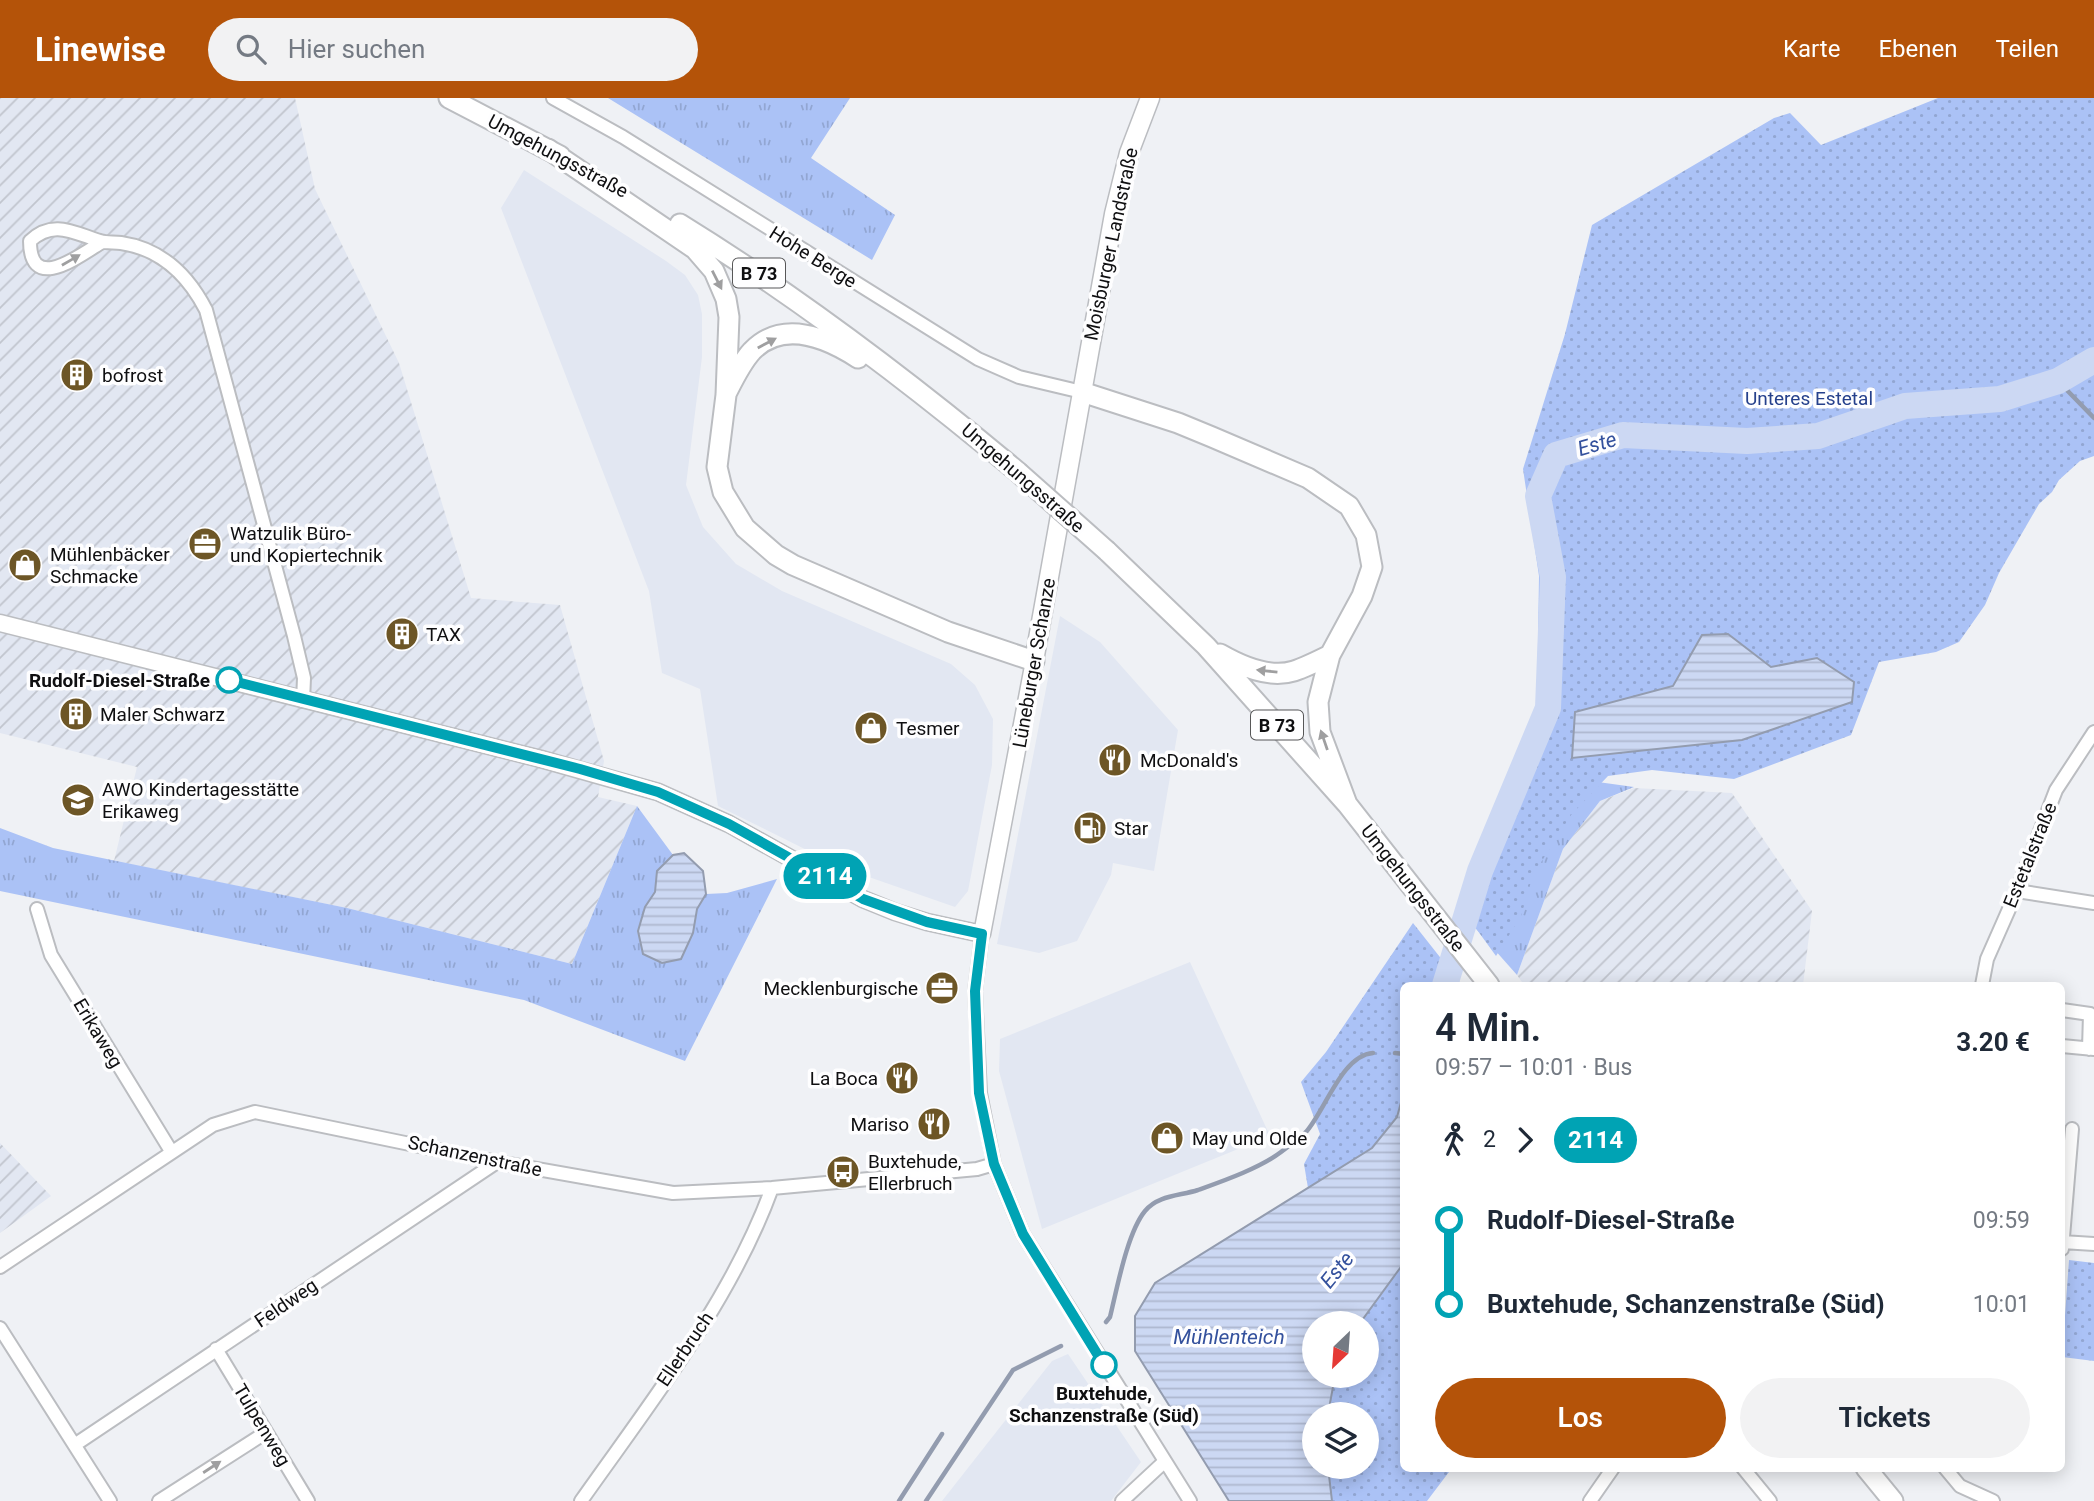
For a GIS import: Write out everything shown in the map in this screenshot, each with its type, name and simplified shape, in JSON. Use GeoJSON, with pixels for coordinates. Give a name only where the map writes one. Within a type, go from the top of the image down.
{"type":"FeatureCollection","features":[{"type":"Feature","properties":{"kind":"main road","name":"Umgehungsstraße"},"geometry":{"type":"LineString","coordinates":[[449,98],[548,149],[752,268],[880,359],[1018,472],[1107,551],[1206,646],[1347,804],[1487,982]]}},
{"type":"Feature","properties":{"kind":"main road","name":"Moisburger Landstraße"},"geometry":{"type":"LineString","coordinates":[[1082,392],[1114,214],[1129,153],[1150,98]]}},
{"type":"Feature","properties":{"kind":"main road"},"geometry":{"type":"LineString","coordinates":[[548,149],[695,249],[714,271],[726,299],[729,317],[726,395],[717,467],[723,492],[736,517],[762,544],[793,565],[948,632],[1034,661]]}},
{"type":"Feature","properties":{"kind":"main road"},"geometry":{"type":"LineString","coordinates":[[726,395],[752,351],[777,337],[801,334],[823,338],[844,349],[954,419]]}},
{"type":"Feature","properties":{"kind":"main road"},"geometry":{"type":"LineString","coordinates":[[1082,392],[1178,423],[1308,478],[1349,506],[1366,535],[1372,567],[1362,596],[1330,655],[1318,702],[1320,732],[1347,804]]}},
{"type":"Feature","properties":{"kind":"main road","name":"Lüneburger Schanze"},"geometry":{"type":"LineString","coordinates":[[1034,661],[1082,392]]}},
{"type":"Feature","properties":{"kind":"main road"},"geometry":{"type":"LineString","coordinates":[[1206,646],[1237,664],[1263,672],[1292,672],[1330,655]]}},
{"type":"Feature","properties":{"kind":"main road"},"geometry":{"type":"LineString","coordinates":[[1869,1472],[1893,1501]]}},
{"type":"Feature","properties":{"kind":"street","name":"Hohe Berge"},"geometry":{"type":"LineString","coordinates":[[553,98],[623,137],[978,359],[1019,377],[1082,392]]}},
{"type":"Feature","properties":{"kind":"street"},"geometry":{"type":"LineString","coordinates":[[102,242],[49,270],[37,265],[30,256],[30,241],[40,232],[52,229],[82,233],[102,242],[139,247],[164,259],[180,271],[195,289],[206,310],[295,636],[304,678],[303,701]]}},
{"type":"Feature","properties":{"kind":"street"},"geometry":{"type":"LineString","coordinates":[[0,623],[541,759],[658,792],[729,824],[863,899],[927,922],[982,934]]}},
{"type":"Feature","properties":{"kind":"street","name":"Lüneburger Schanze"},"geometry":{"type":"LineString","coordinates":[[1034,661],[982,934],[975,991],[979,1093],[994,1164],[1023,1234],[1190,1501]]}},
{"type":"Feature","properties":{"kind":"street","name":"Estetalstraße"},"geometry":{"type":"LineString","coordinates":[[1983,982],[1987,959],[2056,790],[2094,732]]}},
{"type":"Feature","properties":{"kind":"street"},"geometry":{"type":"LineString","coordinates":[[2017,891],[2094,903]]}},
{"type":"Feature","properties":{"kind":"street","name":"Erikaweg"},"geometry":{"type":"LineString","coordinates":[[37,909],[51,955],[171,1152]]}},
{"type":"Feature","properties":{"kind":"street"},"geometry":{"type":"LineString","coordinates":[[2065,1010],[2090,1014],[2092,1049],[2065,1046]]}},
{"type":"Feature","properties":{"kind":"street","name":"Schanzenstraße"},"geometry":{"type":"LineString","coordinates":[[0,1267],[213,1125],[255,1112],[497,1162],[673,1193],[772,1188],[977,1168],[994,1164]]}},
{"type":"Feature","properties":{"kind":"street"},"geometry":{"type":"LineString","coordinates":[[2065,1208],[2072,1129]]}},
{"type":"Feature","properties":{"kind":"street","name":"Feldweg"},"geometry":{"type":"LineString","coordinates":[[76,1444],[497,1162]]}},
{"type":"Feature","properties":{"kind":"street","name":"Ellerbruch"},"geometry":{"type":"LineString","coordinates":[[581,1501],[706,1320],[759,1224],[772,1188]]}},
{"type":"Feature","properties":{"kind":"street"},"geometry":{"type":"LineString","coordinates":[[2065,1242],[2094,1244]]}},
{"type":"Feature","properties":{"kind":"street"},"geometry":{"type":"LineString","coordinates":[[0,1328],[110,1501]]}},
{"type":"Feature","properties":{"kind":"street","name":"Tulpenweg"},"geometry":{"type":"LineString","coordinates":[[216,1349],[308,1501]]}},
{"type":"Feature","properties":{"kind":"street"},"geometry":{"type":"LineString","coordinates":[[159,1501],[265,1433]]}},
{"type":"Feature","properties":{"kind":"street"},"geometry":{"type":"LineString","coordinates":[[1122,1501],[1164,1462]]}},
{"type":"Feature","properties":{"kind":"street"},"geometry":{"type":"LineString","coordinates":[[1590,1501],[1611,1472]]}},
{"type":"Feature","properties":{"kind":"street"},"geometry":{"type":"LineString","coordinates":[[1746,1472],[1770,1501]]}},
{"type":"Feature","properties":{"kind":"street"},"geometry":{"type":"LineString","coordinates":[[1948,1472],[1960,1486],[1993,1501]]}},
{"type":"Feature","properties":{"kind":"shaded area"},"geometry":{"type":"Polygon","coordinates":[[[0,98],[295,98],[315,189],[399,363],[471,598],[560,605],[604,761],[598,797],[637,806],[572,964],[347,908],[114,861],[137,767],[0,733],[0,98]]]}},
{"type":"Feature","properties":{"kind":"shaded area"},"geometry":{"type":"Polygon","coordinates":[[[524,170],[666,261],[685,275],[698,295],[702,314],[702,357],[686,485],[703,527],[736,564],[782,591],[951,664],[975,685],[993,719],[992,765],[968,891],[955,907],[843,868],[718,806],[700,689],[662,673],[649,591],[501,208],[524,170]]]}},
{"type":"Feature","properties":{"kind":"shaded area"},"geometry":{"type":"Polygon","coordinates":[[[1060,616],[1100,642],[1178,730],[1154,871],[1113,863],[1111,875],[1077,941],[1039,953],[997,944],[1060,616]]]}},
{"type":"Feature","properties":{"kind":"shaded area"},"geometry":{"type":"Polygon","coordinates":[[[1634,788],[1732,793],[1812,911],[1803,982],[1522,982],[1517,975],[1563,849],[1600,801],[1634,788]]]}},
{"type":"Feature","properties":{"kind":"shaded area"},"geometry":{"type":"Polygon","coordinates":[[[1190,962],[1270,1136],[1042,1229],[999,1071],[1000,1039],[1190,962]]]}},
{"type":"Feature","properties":{"kind":"shaded area"},"geometry":{"type":"Polygon","coordinates":[[[0,1143],[51,1196],[0,1233],[0,1143]]]}},
{"type":"Feature","properties":{"kind":"shaded area"},"geometry":{"type":"Polygon","coordinates":[[[1068,1354],[1141,1462],[1111,1501],[942,1501],[1052,1361],[1068,1354]]]}},
{"type":"Feature","properties":{"kind":"green space"},"geometry":{"type":"Polygon","coordinates":[[[608,98],[850,98],[811,158],[895,215],[872,260],[608,98]]]}},
{"type":"Feature","properties":{"kind":"green space","name":"Unteres Estetal"},"geometry":{"type":"Polygon","coordinates":[[[1938,98],[2094,98],[2094,456],[2080,461],[2039,504],[1999,573],[1985,605],[1959,642],[1936,652],[1879,662],[1851,735],[1734,779],[1652,770],[1608,776],[1571,815],[1533,875],[1521,916],[1496,956],[1459,905],[1470,866],[1537,707],[1539,576],[1523,469],[1565,334],[1592,225],[1774,118],[1790,113],[1821,145],[1938,98]]]}},
{"type":"Feature","properties":{"kind":"green space"},"geometry":{"type":"Polygon","coordinates":[[[1533,773],[1634,787],[1600,801],[1563,849],[1517,975],[1470,922],[1533,773]]]}},
{"type":"Feature","properties":{"kind":"green space"},"geometry":{"type":"Polygon","coordinates":[[[637,806],[673,855],[657,871],[655,892],[645,907],[693,933],[697,909],[706,894],[727,893],[777,879],[685,1061],[524,1000],[0,891],[0,828],[53,848],[347,908],[572,964],[637,806]]]}},
{"type":"Feature","properties":{"kind":"green space"},"geometry":{"type":"Polygon","coordinates":[[[1413,923],[1460,982],[1400,982],[1400,1107],[1397,1116],[1372,1148],[1308,1188],[1304,1164],[1320,1134],[1301,1082],[1326,1052],[1413,923]]]}},
{"type":"Feature","properties":{"kind":"green space"},"geometry":{"type":"Polygon","coordinates":[[[2069,1260],[2094,1263],[2094,1361],[2065,1357],[2069,1260]]]}},
{"type":"Feature","properties":{"kind":"green space"},"geometry":{"type":"Polygon","coordinates":[[[1400,1268],[1400,1472],[1449,1472],[1427,1501],[1332,1501],[1329,1479],[1379,1479],[1379,1402],[1330,1402],[1333,1388],[1379,1388],[1379,1311],[1369,1311],[1400,1268]]]}},
{"type":"Feature","properties":{"kind":"water"},"geometry":{"type":"Polygon","coordinates":[[[1728,634],[1771,667],[1817,658],[1854,682],[1852,702],[1742,740],[1572,758],[1575,712],[1673,686],[1702,635],[1728,634]]]}},
{"type":"Feature","properties":{"kind":"water"},"geometry":{"type":"Polygon","coordinates":[[[684,853],[703,871],[706,894],[697,909],[693,933],[681,959],[662,963],[643,954],[638,931],[645,907],[655,892],[657,871],[673,855],[684,853]]]}},
{"type":"Feature","properties":{"kind":"water","name":"Mühlenteich"},"geometry":{"type":"Polygon","coordinates":[[[1400,1106],[1400,1268],[1369,1311],[1302,1311],[1302,1388],[1333,1388],[1330,1402],[1302,1402],[1302,1479],[1329,1479],[1332,1501],[1229,1501],[1135,1351],[1135,1316],[1155,1283],[1372,1148],[1397,1117],[1400,1106]]]}},
{"type":"Feature","properties":{"kind":"waterway","name":"Este"},"geometry":{"type":"LineString","coordinates":[[1446,982],[1480,871],[1548,708],[1553,577],[1538,496],[1556,455],[1623,435],[1747,441],[1818,436],[1905,406],[2000,399],[2058,381],[2094,360]]}},
{"type":"Feature","properties":{"kind":"waterway"},"geometry":{"type":"LineString","coordinates":[[2058,381],[2094,418]]}},
{"type":"Feature","properties":{"kind":"waterway"},"geometry":{"type":"LineString","coordinates":[[1106,1322],[1110,1317],[1128,1247],[1145,1211],[1156,1202],[1230,1178],[1281,1152],[1306,1132],[1352,1063],[1373,1053]]}},
{"type":"Feature","properties":{"kind":"waterway"},"geometry":{"type":"LineString","coordinates":[[1395,1053],[1400,1054]]}},
{"type":"Feature","properties":{"kind":"waterway"},"geometry":{"type":"LineString","coordinates":[[926,1501],[1013,1370],[1061,1346]]}},
{"type":"Feature","properties":{"kind":"waterway"},"geometry":{"type":"LineString","coordinates":[[899,1501],[942,1434]]}},
{"type":"Feature","properties":{"kind":"bus line","name":"2114"},"geometry":{"type":"LineString","coordinates":[[229,680],[303,701],[580,769],[658,792],[729,824],[863,899],[927,922],[982,934],[975,991],[979,1093],[994,1164],[1023,1234],[1104,1365]]}},
{"type":"Feature","properties":{"kind":"place","name":"bofrost"},"geometry":{"type":"Point","coordinates":[77,375]}},
{"type":"Feature","properties":{"kind":"place","name":"Watzulik Büro- und Kopiertechnik"},"geometry":{"type":"Point","coordinates":[205,544]}},
{"type":"Feature","properties":{"kind":"place","name":"Mühlenbäcker Schmacke"},"geometry":{"type":"Point","coordinates":[25,565]}},
{"type":"Feature","properties":{"kind":"place","name":"TAX"},"geometry":{"type":"Point","coordinates":[402,634]}},
{"type":"Feature","properties":{"kind":"place","name":"Rudolf-Diesel-Straße"},"geometry":{"type":"Point","coordinates":[229,680]}},
{"type":"Feature","properties":{"kind":"place","name":"Maler Schwarz"},"geometry":{"type":"Point","coordinates":[76,714]}},
{"type":"Feature","properties":{"kind":"place","name":"Tesmer"},"geometry":{"type":"Point","coordinates":[871,728]}},
{"type":"Feature","properties":{"kind":"place","name":"McDonald's"},"geometry":{"type":"Point","coordinates":[1115,760]}},
{"type":"Feature","properties":{"kind":"place","name":"AWO Kindertagesstätte Erikaweg"},"geometry":{"type":"Point","coordinates":[78,800]}},
{"type":"Feature","properties":{"kind":"place","name":"Star"},"geometry":{"type":"Point","coordinates":[1090,828]}},
{"type":"Feature","properties":{"kind":"place","name":"Mecklenburgische"},"geometry":{"type":"Point","coordinates":[942,988]}},
{"type":"Feature","properties":{"kind":"place","name":"La Boca"},"geometry":{"type":"Point","coordinates":[902,1078]}},
{"type":"Feature","properties":{"kind":"place","name":"Mariso"},"geometry":{"type":"Point","coordinates":[934,1124]}},
{"type":"Feature","properties":{"kind":"place","name":"May und Olde"},"geometry":{"type":"Point","coordinates":[1167,1138]}},
{"type":"Feature","properties":{"kind":"place","name":"Buxtehude, Ellerbruch"},"geometry":{"type":"Point","coordinates":[843,1172]}},
{"type":"Feature","properties":{"kind":"place","name":"Buxtehude, Schanzenstraße (Süd)"},"geometry":{"type":"Point","coordinates":[1104,1365]}}]}
